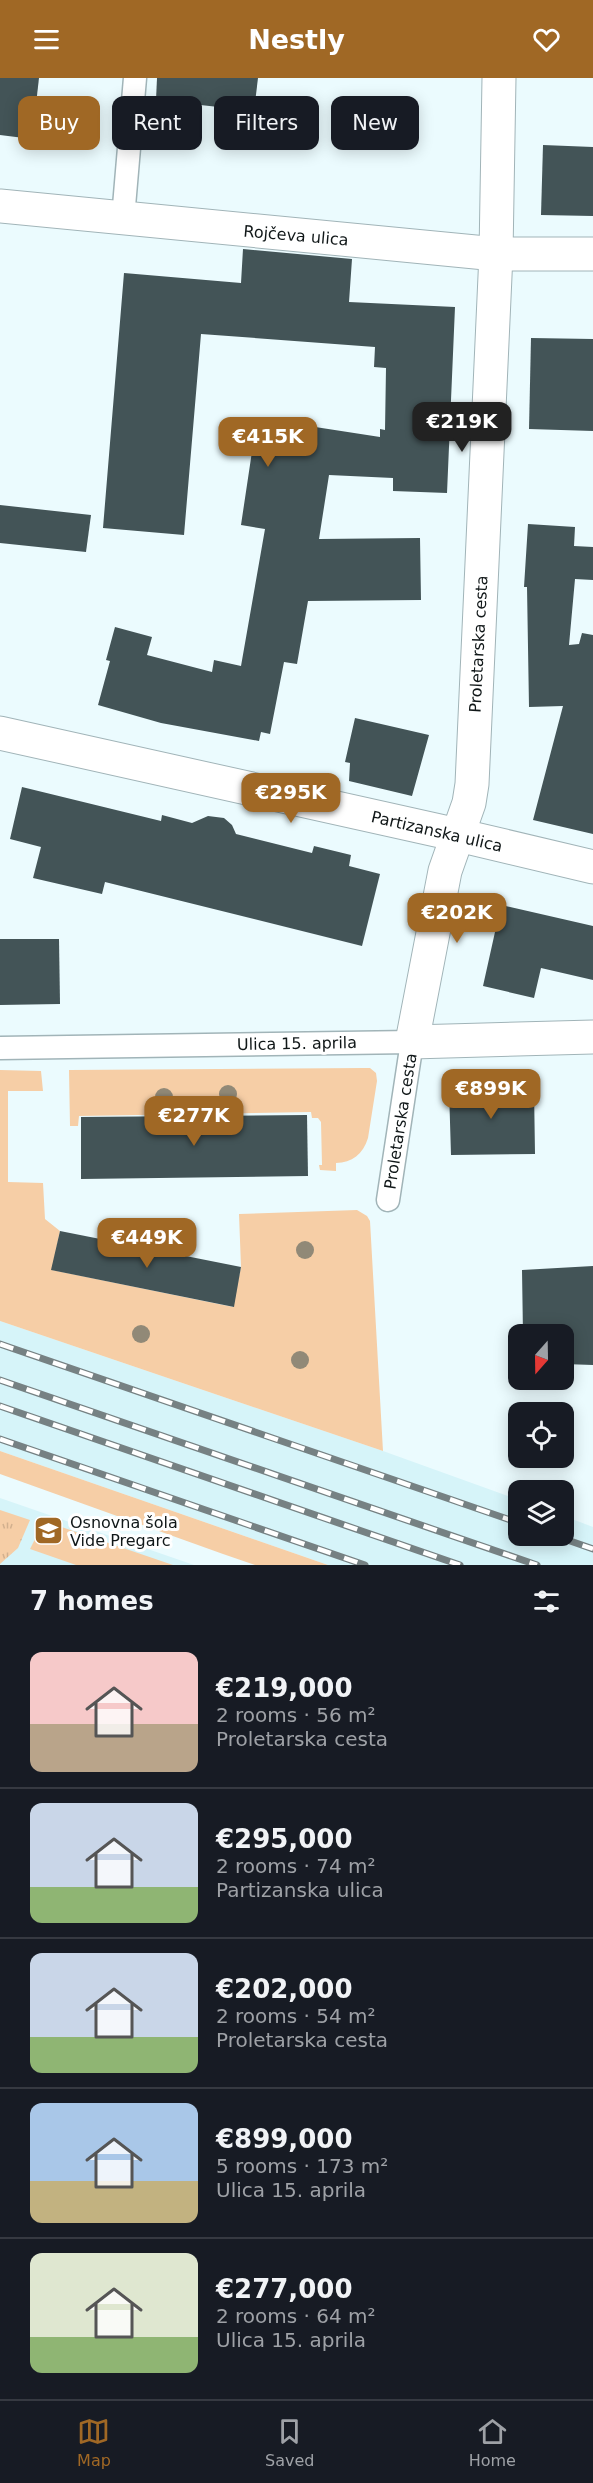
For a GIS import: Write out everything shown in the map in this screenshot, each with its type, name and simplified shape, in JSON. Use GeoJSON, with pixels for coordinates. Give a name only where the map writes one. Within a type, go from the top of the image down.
{"type":"FeatureCollection","features":[{"type":"Feature","properties":{"kind":"street","name":"Proletarska cesta"},"geometry":{"type":"LineString","coordinates":[[412,1042],[446,871],[469,803],[472,784],[496,254],[499,78]]}},
{"type":"Feature","properties":{"kind":"street","name":"Rojčeva ulica"},"geometry":{"type":"LineString","coordinates":[[0,206],[496,254],[593,254]]}},
{"type":"Feature","properties":{"kind":"street","name":"Partizanska ulica"},"geometry":{"type":"LineString","coordinates":[[0,733],[593,867]]}},
{"type":"Feature","properties":{"kind":"street","name":"Ulica 15. aprila"},"geometry":{"type":"LineString","coordinates":[[412,1042],[593,1037]]}},
{"type":"Feature","properties":{"kind":"lane"},"geometry":{"type":"LineString","coordinates":[[123,218],[135,78]]}},
{"type":"Feature","properties":{"kind":"lane","name":"Ulica 15. aprila"},"geometry":{"type":"LineString","coordinates":[[0,1048],[412,1042]]}},
{"type":"Feature","properties":{"kind":"lane","name":"Proletarska cesta"},"geometry":{"type":"LineString","coordinates":[[388,1200],[412,1042]]}},
{"type":"Feature","properties":{"kind":"shaded area"},"geometry":{"type":"Polygon","coordinates":[[[0,1321],[383,1451],[508,1496],[508,1546],[574,1546],[574,1520],[593,1527],[593,1565],[328,1565],[0,1451],[0,1321]]]}},
{"type":"Feature","properties":{"kind":"shaded area","name":"Osnovna šola Vide Pregarc"},"geometry":{"type":"Polygon","coordinates":[[[0,1498],[194,1565],[0,1565],[0,1498]]]}},
{"type":"Feature","properties":{"kind":"green space"},"geometry":{"type":"Polygon","coordinates":[[[370,1068],[376,1073],[377,1081],[368,1138],[363,1149],[356,1156],[336,1163],[336,1171],[320,1170],[319,1165],[322,1165],[321,1122],[318,1118],[312,1118],[311,1112],[79,1116],[78,1126],[70,1126],[69,1070],[370,1068]]]}},
{"type":"Feature","properties":{"kind":"green space"},"geometry":{"type":"Polygon","coordinates":[[[0,1070],[41,1071],[43,1091],[8,1091],[8,1182],[43,1183],[45,1219],[60,1231],[52,1270],[233,1307],[241,1267],[239,1214],[357,1210],[367,1216],[370,1221],[383,1451],[0,1321],[0,1070]]]}},
{"type":"Feature","properties":{"kind":"green space"},"geometry":{"type":"Polygon","coordinates":[[[0,1451],[328,1565],[255,1565],[223,1554],[0,1474],[0,1451]]]}},
{"type":"Feature","properties":{"kind":"green space"},"geometry":{"type":"Polygon","coordinates":[[[0,1510],[30,1520],[18,1548],[0,1564],[0,1510]]]}},
{"type":"Feature","properties":{"kind":"green space"},"geometry":{"type":"Polygon","coordinates":[[[44,1521],[173,1565],[76,1565],[30,1549],[44,1521]]]}},
{"type":"Feature","properties":{"kind":"building"},"geometry":{"type":"Polygon","coordinates":[[[0,78],[39,78],[37,96],[18,96],[18,137],[0,135],[0,78]]]}},
{"type":"Feature","properties":{"kind":"building"},"geometry":{"type":"Polygon","coordinates":[[[157,78],[258,78],[256,96],[214,96],[214,107],[202,105],[202,96],[156,96],[157,78]]]}},
{"type":"Feature","properties":{"kind":"building"},"geometry":{"type":"Polygon","coordinates":[[[543,145],[593,147],[593,216],[541,215],[543,145]]]}},
{"type":"Feature","properties":{"kind":"building"},"geometry":{"type":"Polygon","coordinates":[[[243,249],[352,259],[349,302],[455,307],[447,493],[393,491],[393,478],[329,475],[319,539],[420,538],[421,600],[308,601],[297,664],[284,662],[270,734],[261,732],[259,741],[161,723],[98,705],[110,661],[106,660],[115,627],[152,637],[147,655],[212,672],[214,660],[241,666],[265,529],[241,525],[257,418],[380,437],[380,429],[385,430],[386,368],[374,367],[375,347],[201,334],[184,535],[103,528],[124,273],[241,283],[243,249]]]}},
{"type":"Feature","properties":{"kind":"building"},"geometry":{"type":"Polygon","coordinates":[[[531,338],[593,339],[593,431],[529,429],[531,338]]]}},
{"type":"Feature","properties":{"kind":"building"},"geometry":{"type":"Polygon","coordinates":[[[0,505],[91,515],[86,552],[0,543],[0,505]]]}},
{"type":"Feature","properties":{"kind":"building"},"geometry":{"type":"Polygon","coordinates":[[[528,524],[575,527],[574,546],[593,547],[593,580],[575,579],[569,645],[579,644],[582,633],[593,635],[593,834],[533,820],[563,706],[529,707],[527,587],[524,587],[528,524]]]}},
{"type":"Feature","properties":{"kind":"building"},"geometry":{"type":"Polygon","coordinates":[[[355,718],[429,735],[412,796],[349,781],[350,763],[345,762],[355,718]]]}},
{"type":"Feature","properties":{"kind":"building"},"geometry":{"type":"Polygon","coordinates":[[[22,787],[161,821],[162,815],[192,823],[208,816],[224,818],[232,825],[236,834],[312,853],[314,846],[351,855],[349,866],[380,874],[362,946],[105,882],[102,894],[33,878],[41,847],[10,839],[22,787]]]}},
{"type":"Feature","properties":{"kind":"building"},"geometry":{"type":"Polygon","coordinates":[[[501,905],[593,926],[593,980],[541,968],[534,998],[483,986],[501,905]]]}},
{"type":"Feature","properties":{"kind":"building"},"geometry":{"type":"Polygon","coordinates":[[[0,939],[59,939],[60,1004],[0,1005],[0,939]]]}},
{"type":"Feature","properties":{"kind":"building"},"geometry":{"type":"Polygon","coordinates":[[[460,1077],[478,1077],[487,1089],[534,1089],[535,1154],[451,1155],[449,1089],[460,1077]]]}},
{"type":"Feature","properties":{"kind":"building"},"geometry":{"type":"Polygon","coordinates":[[[307,1115],[308,1176],[81,1179],[81,1117],[307,1115]]]}},
{"type":"Feature","properties":{"kind":"building"},"geometry":{"type":"Polygon","coordinates":[[[60,1231],[241,1267],[234,1307],[51,1270],[60,1231]]]}},
{"type":"Feature","properties":{"kind":"building"},"geometry":{"type":"Polygon","coordinates":[[[593,1266],[593,1365],[574,1364],[574,1324],[523,1324],[522,1270],[593,1266]]]}},
{"type":"Feature","properties":{"kind":"railway"},"geometry":{"type":"LineString","coordinates":[[0,1344],[508,1519]]}},
{"type":"Feature","properties":{"kind":"railway"},"geometry":{"type":"LineString","coordinates":[[0,1380],[537,1565]]}},
{"type":"Feature","properties":{"kind":"railway"},"geometry":{"type":"LineString","coordinates":[[0,1406],[460,1565]]}},
{"type":"Feature","properties":{"kind":"railway"},"geometry":{"type":"LineString","coordinates":[[0,1439],[365,1565]]}},
{"type":"Feature","properties":{"kind":"railway"},"geometry":{"type":"LineString","coordinates":[[574,1542],[593,1549]]}},
{"type":"Feature","properties":{"kind":"place","name":"Osnovna šola Vide Pregarc"},"geometry":{"type":"Point","coordinates":[49,1531]}}]}
